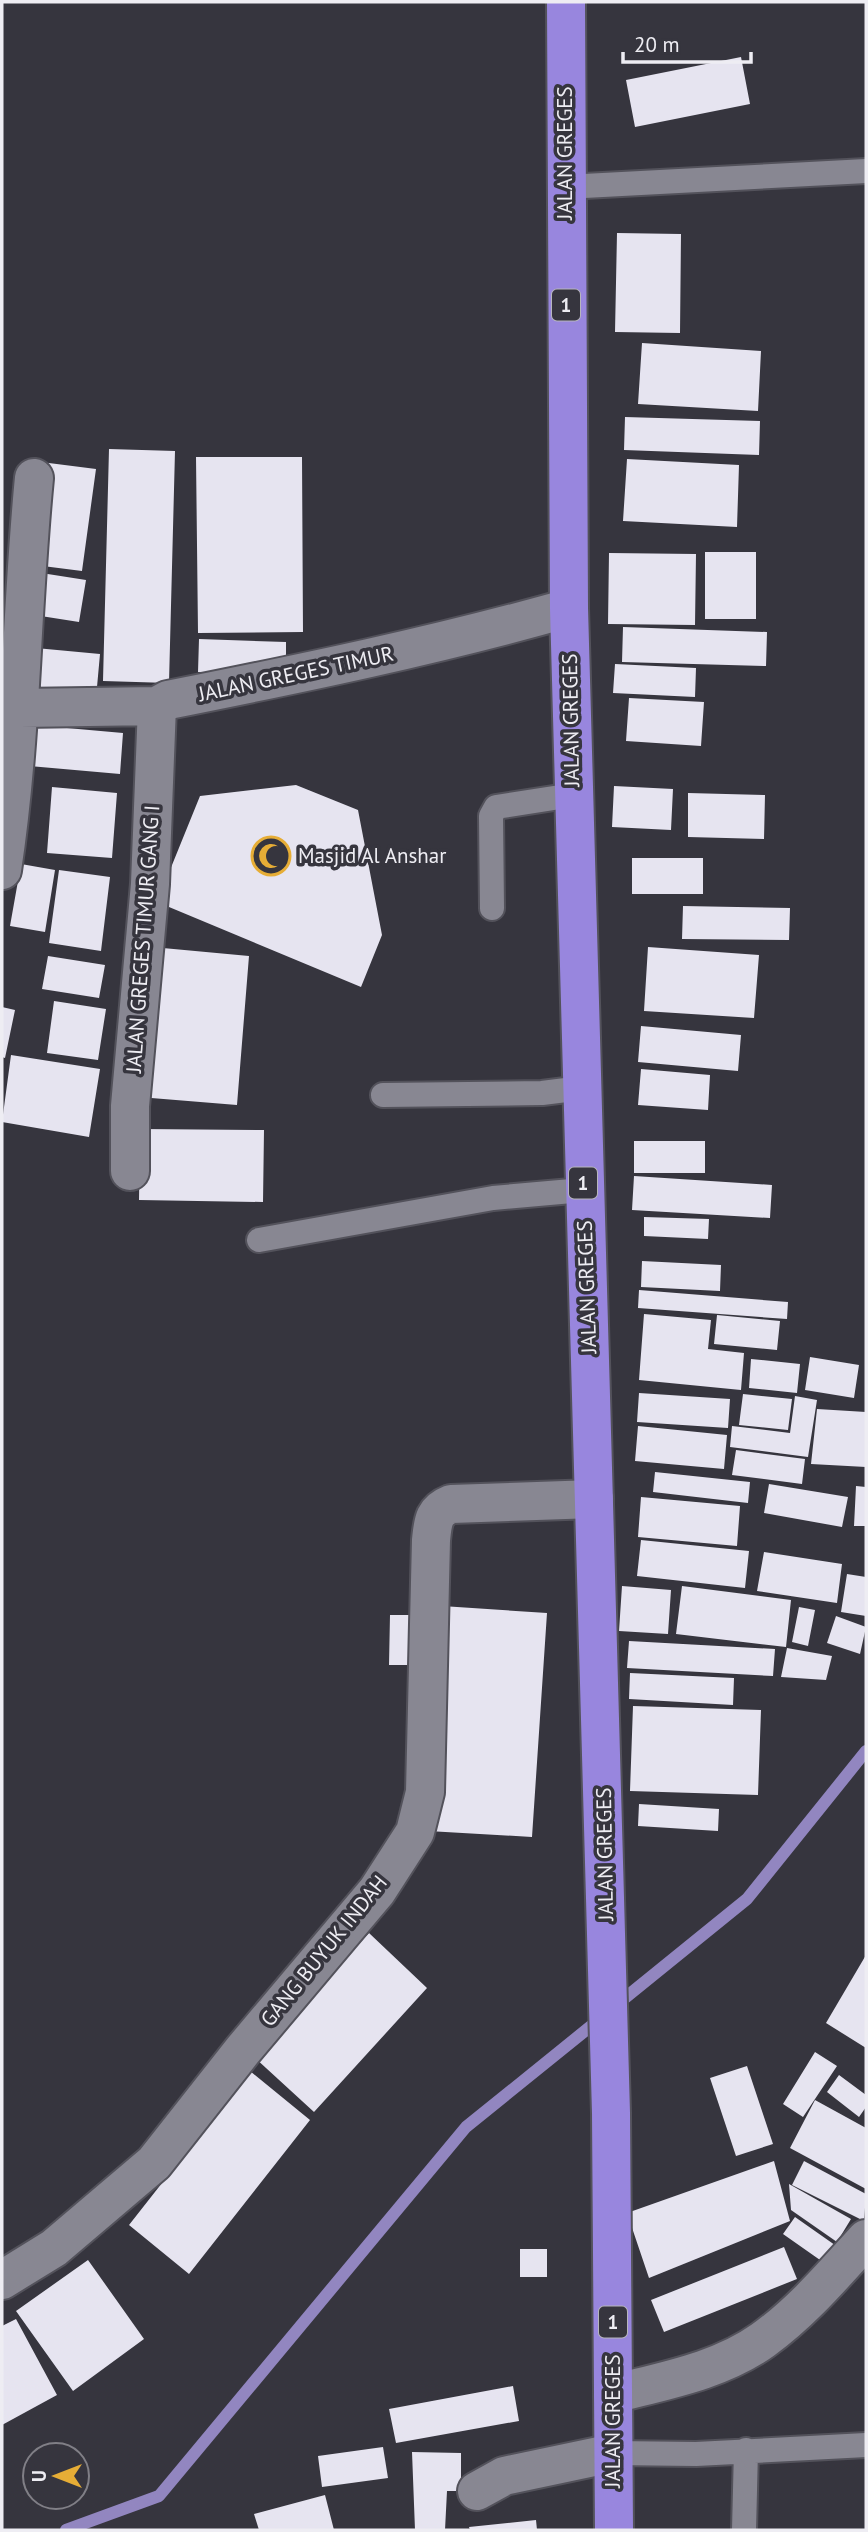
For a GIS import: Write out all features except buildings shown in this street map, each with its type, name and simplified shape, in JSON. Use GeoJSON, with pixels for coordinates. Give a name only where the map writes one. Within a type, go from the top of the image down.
{"type":"FeatureCollection","features":[{"type":"Feature","properties":{"kind":"highway","name":"JALAN GREGES"},"geometry":{"type":"LineString","coordinates":[[566,2],[569,608],[583,1190],[603,1758],[611,2113],[614,2530]]}},
{"type":"Feature","properties":{"kind":"street"},"geometry":{"type":"LineString","coordinates":[[2,870],[13,793],[20,708],[25,574],[34,478]]}},
{"type":"Feature","properties":{"kind":"street","name":"JALAN GREGES TIMUR"},"geometry":{"type":"LineString","coordinates":[[20,708],[157,706],[168,700],[290,678],[432,645],[569,608]]}},
{"type":"Feature","properties":{"kind":"street","name":"JALAN GREGES TIMUR GANG I"},"geometry":{"type":"LineString","coordinates":[[130,1171],[130,1106],[150,884],[157,706]]}},
{"type":"Feature","properties":{"kind":"street","name":"GANG BUYUK INDAH"},"geometry":{"type":"LineString","coordinates":[[2,2280],[54,2248],[154,2163],[243,2050],[377,1891],[415,1832],[425,1792],[431,1540],[434,1518],[439,1509],[451,1504],[594,1499]]}},
{"type":"Feature","properties":{"kind":"street"},"geometry":{"type":"LineString","coordinates":[[613,2394],[694,2372],[763,2340],[817,2293],[866,2239]]}},
{"type":"Feature","properties":{"kind":"street"},"geometry":{"type":"LineString","coordinates":[[477,2491],[504,2476],[612,2453]]}},
{"type":"Feature","properties":{"kind":"lane"},"geometry":{"type":"LineString","coordinates":[[565,187],[866,171]]}},
{"type":"Feature","properties":{"kind":"lane"},"geometry":{"type":"LineString","coordinates":[[492,908],[491,816],[496,807],[573,794]]}},
{"type":"Feature","properties":{"kind":"lane"},"geometry":{"type":"LineString","coordinates":[[383,1095],[542,1093],[582,1088]]}},
{"type":"Feature","properties":{"kind":"lane"},"geometry":{"type":"LineString","coordinates":[[259,1240],[493,1198],[583,1190]]}},
{"type":"Feature","properties":{"kind":"lane"},"geometry":{"type":"LineString","coordinates":[[612,2453],[696,2454],[746,2449],[866,2445]]}},
{"type":"Feature","properties":{"kind":"lane"},"geometry":{"type":"LineString","coordinates":[[744,2530],[746,2449]]}},
{"type":"Feature","properties":{"kind":"waterway"},"geometry":{"type":"LineString","coordinates":[[615,2006],[747,1899],[866,1751]]}},
{"type":"Feature","properties":{"kind":"waterway"},"geometry":{"type":"LineString","coordinates":[[66,2530],[159,2496],[466,2127],[601,2018]]}},
{"type":"Feature","properties":{"kind":"place","name":"Masjid Al Anshar"},"geometry":{"type":"Point","coordinates":[271,856]}}]}
